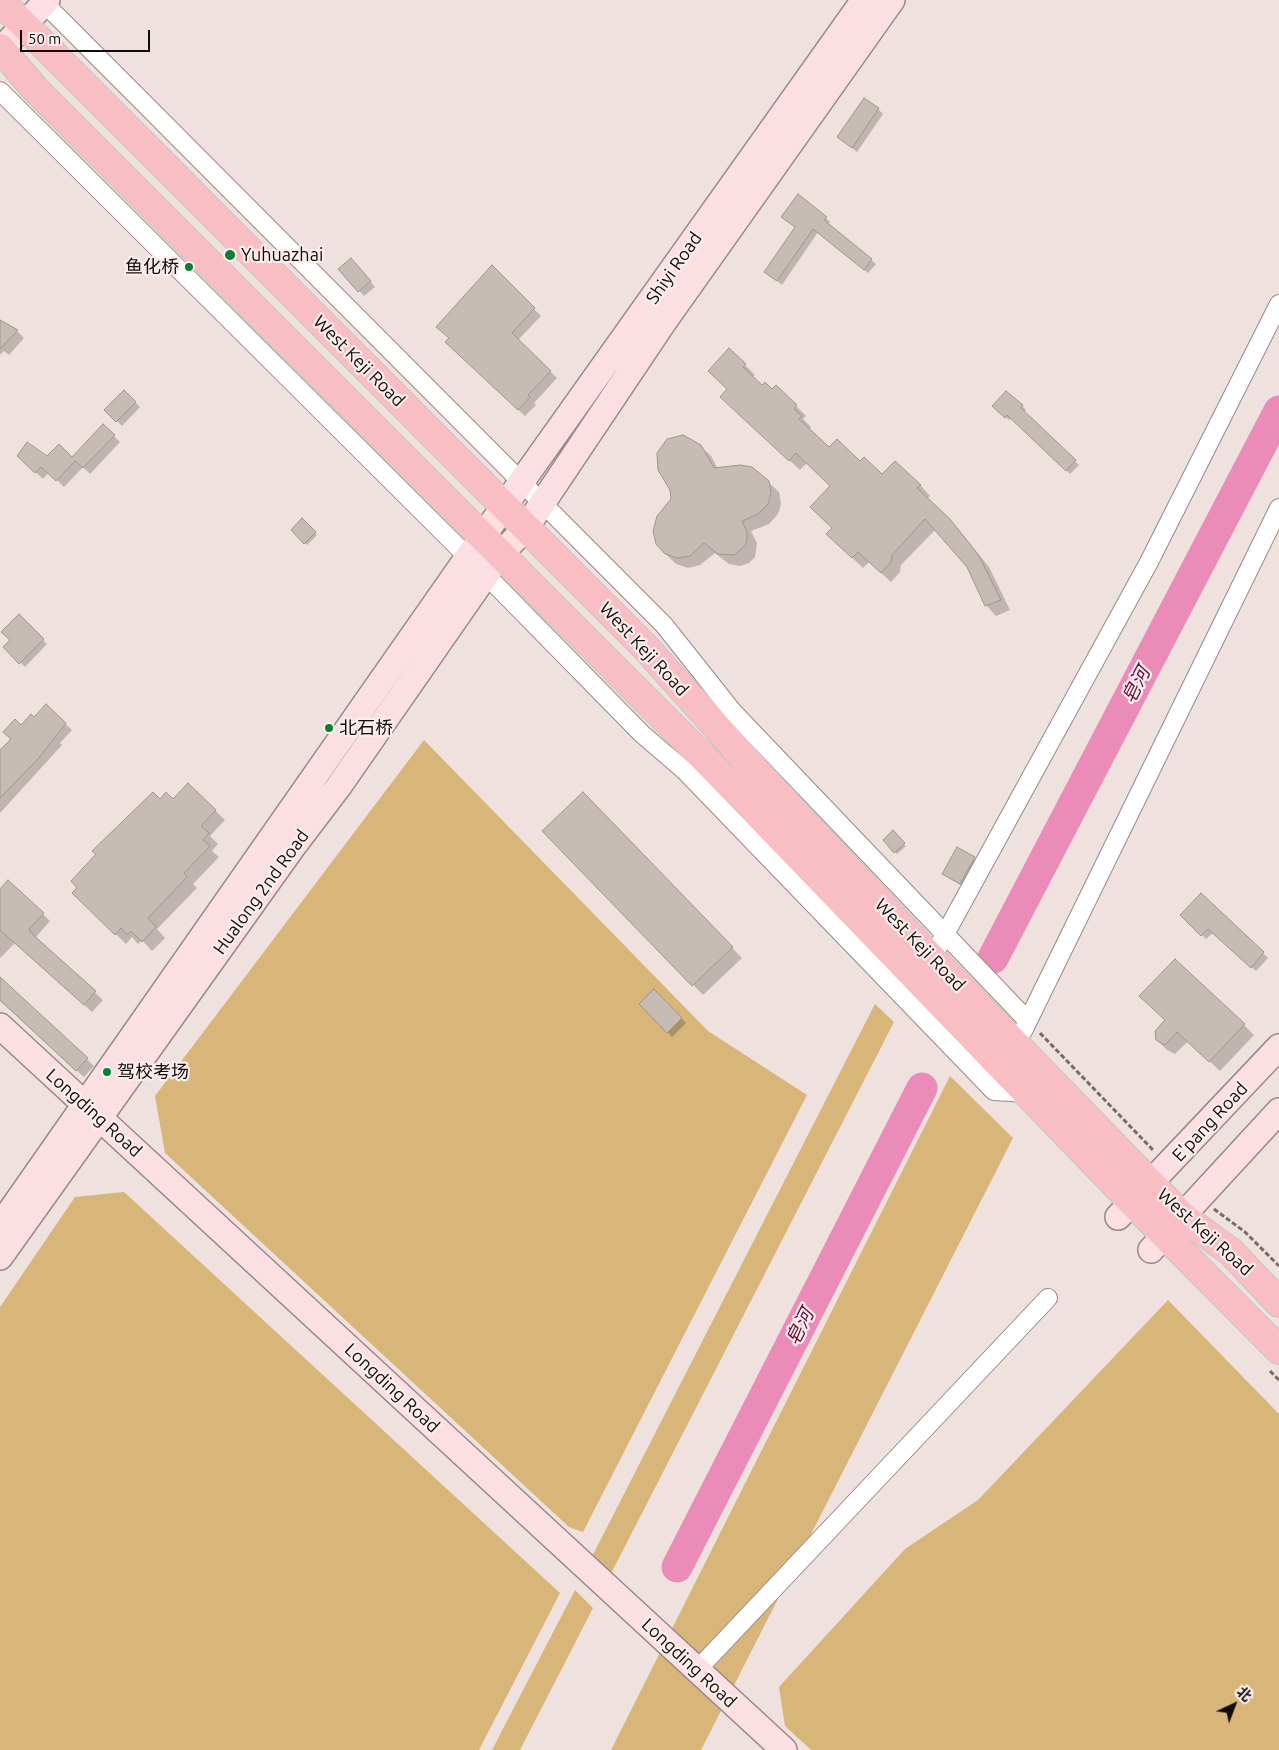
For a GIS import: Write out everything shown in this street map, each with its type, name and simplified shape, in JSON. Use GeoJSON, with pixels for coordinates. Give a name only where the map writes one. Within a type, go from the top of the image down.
{"type":"FeatureCollection","features":[{"type":"Feature","properties":{"kind":"main road","name":"West Keji Road"},"geometry":{"type":"LineString","coordinates":[[0,1],[504,508],[647,649],[753,768],[932,958],[1022,1033],[1160,1175],[1175,1225],[1279,1350]]}},
{"type":"Feature","properties":{"kind":"main road","name":"West Keji Road"},"geometry":{"type":"LineString","coordinates":[[0,49],[35,89],[484,555],[638,694],[720,773],[1028,1092],[1125,1210],[1175,1225],[1231,1252],[1279,1303]]}},
{"type":"Feature","properties":{"kind":"street","name":"Shiyi Road"},"geometry":{"type":"LineString","coordinates":[[484,555],[504,508],[522,481],[864,0]]}},
{"type":"Feature","properties":{"kind":"street","name":"Shiyi Road"},"geometry":{"type":"LineString","coordinates":[[525,529],[663,323],[892,0]]}},
{"type":"Feature","properties":{"kind":"street","name":"West Keji Road"},"geometry":{"type":"LineString","coordinates":[[44,1],[664,625],[733,712],[946,934],[1022,1033]]}},
{"type":"Feature","properties":{"kind":"street"},"geometry":{"type":"LineString","coordinates":[[0,49],[44,1]]}},
{"type":"Feature","properties":{"kind":"street","name":"West Keji Road"},"geometry":{"type":"LineString","coordinates":[[0,91],[484,555]]}},
{"type":"Feature","properties":{"kind":"street"},"geometry":{"type":"LineString","coordinates":[[932,958],[1149,562],[1279,304]]}},
{"type":"Feature","properties":{"kind":"street"},"geometry":{"type":"LineString","coordinates":[[1022,1033],[1279,508]]}},
{"type":"Feature","properties":{"kind":"street","name":"Hualong 2nd Road"},"geometry":{"type":"LineString","coordinates":[[0,1226],[92,1111],[339,786],[484,555],[525,529]]}},
{"type":"Feature","properties":{"kind":"street","name":"Longding Road"},"geometry":{"type":"LineString","coordinates":[[0,1026],[784,1750]]}},
{"type":"Feature","properties":{"kind":"street","name":"E'pang Road"},"geometry":{"type":"LineString","coordinates":[[1125,1210],[1279,1047]]}},
{"type":"Feature","properties":{"kind":"street","name":"Hualong 2nd Road"},"geometry":{"type":"LineString","coordinates":[[0,1257],[92,1111]]}},
{"type":"Feature","properties":{"kind":"street"},"geometry":{"type":"LineString","coordinates":[[1175,1225],[1279,1111]]}},
{"type":"Feature","properties":{"kind":"street"},"geometry":{"type":"LineString","coordinates":[[697,1670],[1048,1298]]}},
{"type":"Feature","properties":{"kind":"path","name":"West Keji Road"},"geometry":{"type":"LineString","coordinates":[[1022,1033],[1160,1175]]}},
{"type":"Feature","properties":{"kind":"path","name":"West Keji Road"},"geometry":{"type":"LineString","coordinates":[[1175,1225],[1245,1232],[1279,1266]]}},
{"type":"Feature","properties":{"kind":"shaded area"},"geometry":{"type":"Polygon","coordinates":[[[424,740],[708,1031],[807,1095],[583,1532],[569,1527],[165,1153],[155,1096],[424,740]]]}},
{"type":"Feature","properties":{"kind":"shaded area"},"geometry":{"type":"Polygon","coordinates":[[[875,1004],[894,1022],[600,1595],[581,1578],[875,1004]]]}},
{"type":"Feature","properties":{"kind":"shaded area"},"geometry":{"type":"Polygon","coordinates":[[[950,1076],[1013,1138],[701,1750],[611,1750],[950,1076]]]}},
{"type":"Feature","properties":{"kind":"shaded area"},"geometry":{"type":"Polygon","coordinates":[[[124,1192],[560,1593],[479,1750],[0,1750],[0,1307],[75,1197],[124,1192]]]}},
{"type":"Feature","properties":{"kind":"shaded area"},"geometry":{"type":"Polygon","coordinates":[[[1168,1300],[1279,1414],[1279,1750],[811,1750],[785,1726],[779,1687],[905,1549],[978,1500],[1168,1300]]]}},
{"type":"Feature","properties":{"kind":"shaded area"},"geometry":{"type":"Polygon","coordinates":[[[575,1590],[593,1608],[520,1750],[492,1750],[575,1590]]]}},
{"type":"Feature","properties":{"kind":"building"},"geometry":{"type":"Polygon","coordinates":[[[864,98],[879,108],[852,148],[837,137],[864,98]]]}},
{"type":"Feature","properties":{"kind":"building"},"geometry":{"type":"Polygon","coordinates":[[[798,194],[827,217],[824,220],[872,259],[864,270],[813,229],[777,281],[764,272],[795,227],[781,217],[798,194]]]}},
{"type":"Feature","properties":{"kind":"building"},"geometry":{"type":"Polygon","coordinates":[[[351,258],[371,281],[358,292],[338,269],[351,258]]]}},
{"type":"Feature","properties":{"kind":"building"},"geometry":{"type":"Polygon","coordinates":[[[492,265],[535,308],[512,333],[551,371],[528,395],[530,397],[518,410],[445,342],[449,338],[436,327],[492,265]]]}},
{"type":"Feature","properties":{"kind":"building"},"geometry":{"type":"Polygon","coordinates":[[[0,320],[18,330],[0,349],[0,320]]]}},
{"type":"Feature","properties":{"kind":"building"},"geometry":{"type":"Polygon","coordinates":[[[729,348],[746,364],[743,367],[762,385],[765,382],[772,389],[776,385],[797,405],[794,409],[802,416],[799,419],[829,447],[837,439],[860,461],[864,457],[882,474],[895,461],[921,485],[917,488],[950,519],[979,556],[1001,600],[985,606],[967,567],[925,519],[892,555],[891,562],[881,573],[858,552],[852,558],[826,534],[832,528],[810,507],[830,486],[796,453],[789,461],[720,397],[727,389],[708,371],[729,348]]]}},
{"type":"Feature","properties":{"kind":"building"},"geometry":{"type":"Polygon","coordinates":[[[124,390],[136,402],[116,422],[104,410],[124,390]]]}},
{"type":"Feature","properties":{"kind":"building"},"geometry":{"type":"Polygon","coordinates":[[[1006,391],[1023,405],[1021,408],[1076,460],[1066,471],[1007,415],[1005,418],[992,406],[1006,391]]]}},
{"type":"Feature","properties":{"kind":"building"},"geometry":{"type":"Polygon","coordinates":[[[103,424],[115,435],[83,468],[75,461],[56,481],[41,467],[35,473],[17,456],[27,442],[47,456],[59,444],[72,457],[103,424]]]}},
{"type":"Feature","properties":{"kind":"building"},"geometry":{"type":"Polygon","coordinates":[[[683,435],[701,445],[714,468],[740,465],[752,467],[769,481],[771,493],[768,504],[758,514],[742,521],[747,532],[747,540],[745,546],[734,555],[718,554],[704,543],[690,556],[677,558],[665,554],[656,544],[653,531],[657,516],[671,499],[670,490],[658,470],[657,453],[667,439],[683,435]]]}},
{"type":"Feature","properties":{"kind":"building"},"geometry":{"type":"Polygon","coordinates":[[[302,518],[316,532],[304,544],[291,530],[302,518]]]}},
{"type":"Feature","properties":{"kind":"building"},"geometry":{"type":"Polygon","coordinates":[[[19,614],[44,639],[19,664],[3,647],[10,640],[1,632],[19,614]]]}},
{"type":"Feature","properties":{"kind":"building"},"geometry":{"type":"Polygon","coordinates":[[[46,704],[66,723],[38,759],[0,798],[0,750],[11,739],[3,732],[15,719],[21,725],[31,714],[34,717],[46,704]]]}},
{"type":"Feature","properties":{"kind":"building"},"geometry":{"type":"Polygon","coordinates":[[[188,783],[216,810],[201,826],[209,833],[203,840],[210,846],[184,873],[187,877],[148,918],[156,927],[142,942],[131,931],[127,935],[121,928],[115,935],[72,893],[77,888],[71,881],[96,854],[92,851],[153,792],[160,799],[166,792],[173,799],[188,783]]]}},
{"type":"Feature","properties":{"kind":"building"},"geometry":{"type":"Polygon","coordinates":[[[583,792],[733,947],[692,986],[542,831],[583,792]]]}},
{"type":"Feature","properties":{"kind":"building"},"geometry":{"type":"Polygon","coordinates":[[[893,830],[905,843],[894,853],[883,840],[893,830]]]}},
{"type":"Feature","properties":{"kind":"building"},"geometry":{"type":"Polygon","coordinates":[[[957,847],[975,857],[960,884],[942,874],[957,847]]]}},
{"type":"Feature","properties":{"kind":"building"},"geometry":{"type":"Polygon","coordinates":[[[8,880],[44,913],[29,929],[32,934],[96,991],[84,1005],[0,930],[0,889],[8,880]]]}},
{"type":"Feature","properties":{"kind":"building"},"geometry":{"type":"Polygon","coordinates":[[[1201,893],[1264,952],[1251,968],[1208,929],[1201,936],[1180,915],[1201,893]]]}},
{"type":"Feature","properties":{"kind":"building"},"geometry":{"type":"Polygon","coordinates":[[[1175,959],[1245,1024],[1209,1062],[1177,1032],[1165,1045],[1156,1040],[1155,1031],[1165,1020],[1139,996],[1175,959]]]}},
{"type":"Feature","properties":{"kind":"building"},"geometry":{"type":"Polygon","coordinates":[[[0,977],[88,1058],[76,1071],[0,1000],[0,977]]]}},
{"type":"Feature","properties":{"kind":"building"},"geometry":{"type":"Polygon","coordinates":[[[654,989],[682,1018],[667,1033],[639,1004],[654,989]]]}},
{"type":"Feature","properties":{"kind":"waterway","name":"皂河"},"geometry":{"type":"LineString","coordinates":[[993,958],[1279,411]]}},
{"type":"Feature","properties":{"kind":"waterway","name":"皂河"},"geometry":{"type":"LineString","coordinates":[[677,1567],[922,1088]]}},
{"type":"Feature","properties":{"kind":"place","name":"Yuhuazhai"},"geometry":{"type":"Point","coordinates":[230,255]}},
{"type":"Feature","properties":{"kind":"place","name":"鱼化桥"},"geometry":{"type":"Point","coordinates":[189,267]}},
{"type":"Feature","properties":{"kind":"place","name":"北石桥"},"geometry":{"type":"Point","coordinates":[329,728]}},
{"type":"Feature","properties":{"kind":"place","name":"驾校考场"},"geometry":{"type":"Point","coordinates":[107,1072]}}]}
